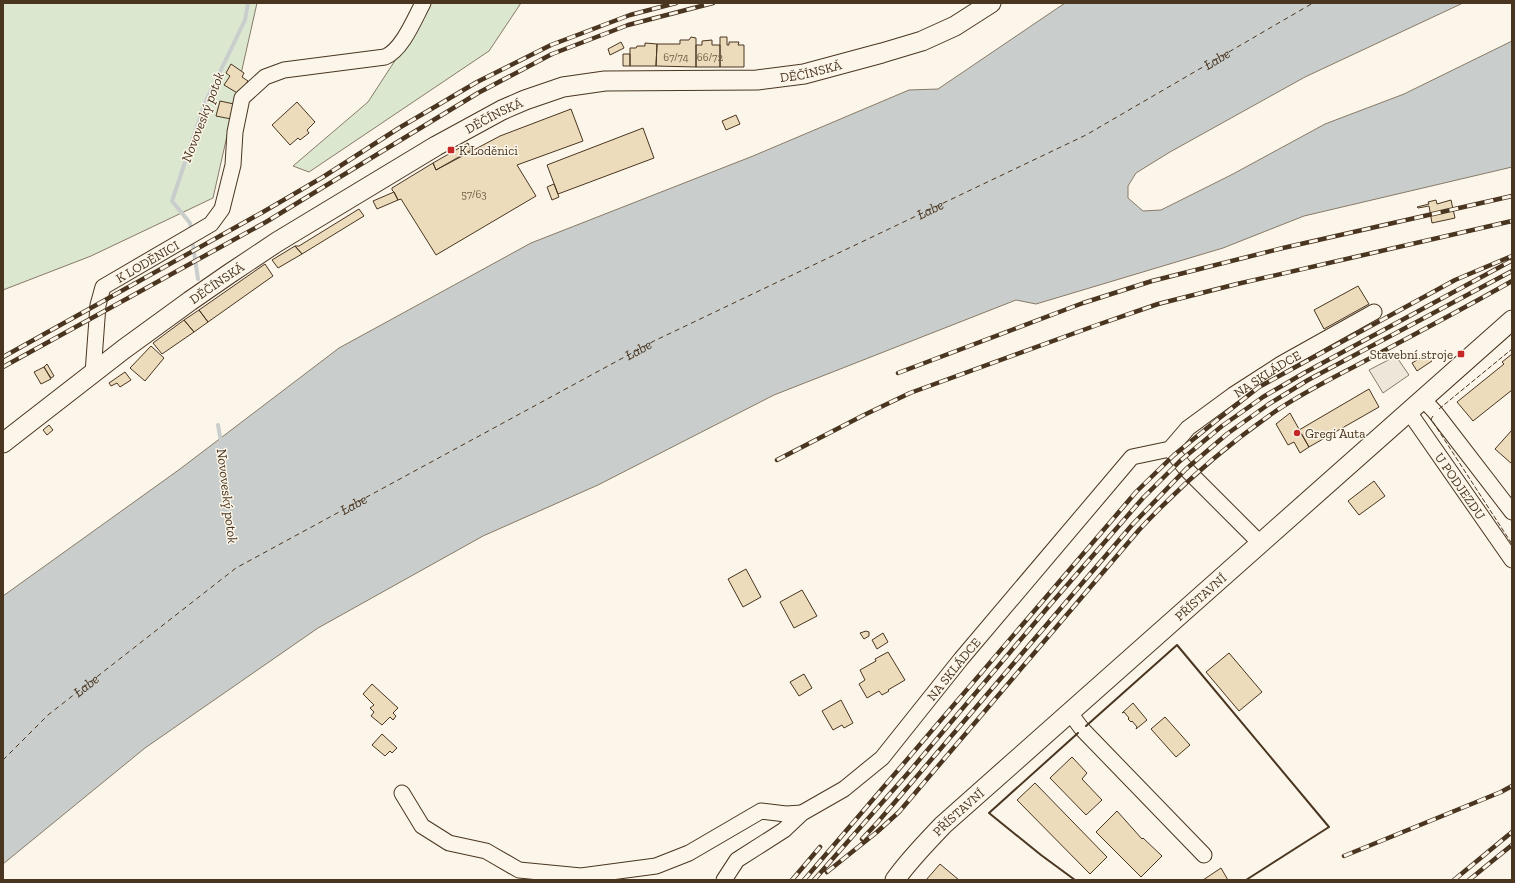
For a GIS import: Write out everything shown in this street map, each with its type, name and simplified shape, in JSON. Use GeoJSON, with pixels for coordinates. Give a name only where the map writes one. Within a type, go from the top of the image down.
{"type":"FeatureCollection","features":[{"type":"Feature","properties":{"kind":"main road","name":"DĚČÍNSKÁ"},"geometry":{"type":"LineString","coordinates":[[3,443],[190,300],[277,242],[436,146],[502,110],[525,100],[563,87],[605,81],[757,80],[804,74],[922,41],[955,26],[991,3]]}},
{"type":"Feature","properties":{"kind":"main road","name":"PŘÍSTAVNÍ"},"geometry":{"type":"LineString","coordinates":[[895,880],[904,867],[943,825],[1512,320]]}},
{"type":"Feature","properties":{"kind":"street","name":"K LODĚNICI"},"geometry":{"type":"LineString","coordinates":[[93,373],[98,305],[103,287],[211,224],[222,209],[233,165],[235,132],[242,98],[265,77],[284,70],[385,57],[392,54],[398,47],[423,3]]}},
{"type":"Feature","properties":{"kind":"street","name":"NA SKLÁDCE"},"geometry":{"type":"LineString","coordinates":[[724,880],[737,860],[784,830],[802,812],[844,789],[882,758],[961,659],[1132,457],[1170,449],[1188,428],[1233,395],[1281,364],[1374,312]]}},
{"type":"Feature","properties":{"kind":"street"},"geometry":{"type":"LineString","coordinates":[[1423,399],[1436,412],[1512,512]]}},
{"type":"Feature","properties":{"kind":"street","name":"U PODJEZDU"},"geometry":{"type":"LineString","coordinates":[[1409,412],[1512,560]]}},
{"type":"Feature","properties":{"kind":"street"},"geometry":{"type":"LineString","coordinates":[[1170,449],[1186,469],[1260,543]]}},
{"type":"Feature","properties":{"kind":"street"},"geometry":{"type":"LineString","coordinates":[[1070,713],[1082,729],[1204,855]]}},
{"type":"Feature","properties":{"kind":"street"},"geometry":{"type":"LineString","coordinates":[[402,793],[422,826],[449,843],[486,851],[519,870],[581,876],[656,866],[689,853],[761,811],[786,814],[802,812]]}},
{"type":"Feature","properties":{"kind":"green space"},"geometry":{"type":"Polygon","coordinates":[[[3,3],[257,3],[213,198],[91,256],[3,290],[3,3]]]}},
{"type":"Feature","properties":{"kind":"green space"},"geometry":{"type":"Polygon","coordinates":[[[427,3],[521,3],[489,51],[309,172],[293,166],[368,102],[396,59],[427,3]]]}},
{"type":"Feature","properties":{"kind":"shaded area"},"geometry":{"type":"Polygon","coordinates":[[[1396,356],[1409,375],[1383,393],[1369,370],[1396,356]]]}},
{"type":"Feature","properties":{"kind":"water","name":"Labe"},"geometry":{"type":"Polygon","coordinates":[[[1065,3],[1463,3],[1305,77],[1170,152],[1136,173],[1128,186],[1128,198],[1143,211],[1161,210],[1233,174],[1325,124],[1404,94],[1512,41],[1512,167],[1304,216],[1223,248],[1036,304],[1016,300],[774,395],[598,485],[483,536],[318,628],[145,748],[3,864],[3,596],[180,469],[339,348],[531,243],[753,156],[909,90],[938,89],[1065,3]]]}},
{"type":"Feature","properties":{"kind":"building"},"geometry":{"type":"Polygon","coordinates":[[[691,37],[696,38],[696,67],[656,66],[657,44],[680,44],[680,40],[689,40],[691,37]]]}},
{"type":"Feature","properties":{"kind":"building"},"geometry":{"type":"Polygon","coordinates":[[[720,37],[727,37],[727,45],[729,45],[729,42],[739,42],[738,45],[744,45],[744,67],[720,67],[720,37]]]}},
{"type":"Feature","properties":{"kind":"building"},"geometry":{"type":"Polygon","coordinates":[[[712,40],[712,45],[720,45],[720,67],[696,67],[696,45],[702,45],[702,41],[712,40]]]}},
{"type":"Feature","properties":{"kind":"building"},"geometry":{"type":"Polygon","coordinates":[[[621,42],[624,48],[610,55],[608,49],[621,42]]]}},
{"type":"Feature","properties":{"kind":"building"},"geometry":{"type":"Polygon","coordinates":[[[645,43],[657,44],[656,66],[630,66],[630,48],[645,46],[645,43]]]}},
{"type":"Feature","properties":{"kind":"building"},"geometry":{"type":"Polygon","coordinates":[[[623,54],[630,54],[630,66],[623,66],[623,54]]]}},
{"type":"Feature","properties":{"kind":"building"},"geometry":{"type":"Polygon","coordinates":[[[231,64],[244,73],[242,77],[248,81],[239,94],[224,85],[230,76],[226,73],[231,64]]]}},
{"type":"Feature","properties":{"kind":"building"},"geometry":{"type":"Polygon","coordinates":[[[220,101],[234,104],[231,119],[216,116],[220,101]]]}},
{"type":"Feature","properties":{"kind":"building"},"geometry":{"type":"Polygon","coordinates":[[[297,102],[315,122],[307,130],[309,133],[300,140],[298,138],[290,145],[272,125],[297,102]]]}},
{"type":"Feature","properties":{"kind":"building"},"geometry":{"type":"Polygon","coordinates":[[[571,109],[583,141],[517,165],[536,196],[436,255],[401,199],[398,200],[392,188],[433,163],[436,170],[500,136],[571,109]]]}},
{"type":"Feature","properties":{"kind":"building"},"geometry":{"type":"Polygon","coordinates":[[[736,115],[740,124],[726,130],[722,121],[736,115]]]}},
{"type":"Feature","properties":{"kind":"building"},"geometry":{"type":"Polygon","coordinates":[[[643,128],[654,158],[558,194],[547,165],[643,128]]]}},
{"type":"Feature","properties":{"kind":"building"},"geometry":{"type":"Polygon","coordinates":[[[468,143],[471,150],[436,170],[433,163],[468,143]]]}},
{"type":"Feature","properties":{"kind":"building"},"geometry":{"type":"Polygon","coordinates":[[[554,184],[559,197],[552,200],[547,187],[554,184]]]}},
{"type":"Feature","properties":{"kind":"building"},"geometry":{"type":"Polygon","coordinates":[[[394,192],[398,200],[377,209],[373,201],[394,192]]]}},
{"type":"Feature","properties":{"kind":"building"},"geometry":{"type":"Polygon","coordinates":[[[1436,200],[1437,204],[1451,200],[1455,218],[1432,223],[1429,206],[1417,207],[1429,204],[1428,202],[1436,200]]]}},
{"type":"Feature","properties":{"kind":"building"},"geometry":{"type":"Polygon","coordinates":[[[359,209],[364,216],[302,254],[295,246],[299,246],[359,209]]]}},
{"type":"Feature","properties":{"kind":"building"},"geometry":{"type":"Polygon","coordinates":[[[295,246],[302,254],[278,268],[272,260],[295,246]]]}},
{"type":"Feature","properties":{"kind":"building"},"geometry":{"type":"Polygon","coordinates":[[[265,264],[273,276],[208,322],[199,310],[265,264]]]}},
{"type":"Feature","properties":{"kind":"building"},"geometry":{"type":"Polygon","coordinates":[[[1358,286],[1369,304],[1324,329],[1314,310],[1358,286]]]}},
{"type":"Feature","properties":{"kind":"building"},"geometry":{"type":"Polygon","coordinates":[[[199,310],[208,322],[194,332],[184,320],[199,310]]]}},
{"type":"Feature","properties":{"kind":"building"},"geometry":{"type":"Polygon","coordinates":[[[184,320],[194,332],[162,354],[153,343],[184,320]]]}},
{"type":"Feature","properties":{"kind":"building"},"geometry":{"type":"Polygon","coordinates":[[[151,346],[164,358],[145,381],[130,368],[151,346]]]}},
{"type":"Feature","properties":{"kind":"building"},"geometry":{"type":"Polygon","coordinates":[[[1427,354],[1432,361],[1417,371],[1412,363],[1427,354]]]}},
{"type":"Feature","properties":{"kind":"building"},"geometry":{"type":"Polygon","coordinates":[[[1512,354],[1512,390],[1473,421],[1457,402],[1504,364],[1502,362],[1512,354]]]}},
{"type":"Feature","properties":{"kind":"building"},"geometry":{"type":"Polygon","coordinates":[[[47,364],[54,376],[51,378],[44,367],[47,364]]]}},
{"type":"Feature","properties":{"kind":"building"},"geometry":{"type":"Polygon","coordinates":[[[44,367],[51,379],[41,384],[34,372],[44,367]]]}},
{"type":"Feature","properties":{"kind":"building"},"geometry":{"type":"Polygon","coordinates":[[[125,372],[131,380],[120,387],[117,383],[111,386],[109,383],[125,372]]]}},
{"type":"Feature","properties":{"kind":"building"},"geometry":{"type":"Polygon","coordinates":[[[1369,389],[1379,407],[1309,447],[1299,430],[1369,389]]]}},
{"type":"Feature","properties":{"kind":"building"},"geometry":{"type":"Polygon","coordinates":[[[1290,413],[1309,447],[1300,453],[1294,442],[1288,445],[1276,424],[1290,413]]]}},
{"type":"Feature","properties":{"kind":"building"},"geometry":{"type":"Polygon","coordinates":[[[49,425],[53,430],[47,435],[43,430],[49,425]]]}},
{"type":"Feature","properties":{"kind":"building"},"geometry":{"type":"Polygon","coordinates":[[[1512,430],[1512,464],[1495,449],[1512,430]]]}},
{"type":"Feature","properties":{"kind":"building"},"geometry":{"type":"Polygon","coordinates":[[[1374,481],[1385,496],[1359,515],[1348,501],[1374,481]]]}},
{"type":"Feature","properties":{"kind":"building"},"geometry":{"type":"Polygon","coordinates":[[[746,569],[761,597],[743,607],[728,579],[746,569]]]}},
{"type":"Feature","properties":{"kind":"building"},"geometry":{"type":"Polygon","coordinates":[[[802,590],[817,616],[794,628],[780,602],[802,590]]]}},
{"type":"Feature","properties":{"kind":"building"},"geometry":{"type":"Polygon","coordinates":[[[866,631],[869,632],[869,636],[864,639],[860,633],[866,631]]]}},
{"type":"Feature","properties":{"kind":"building"},"geometry":{"type":"Polygon","coordinates":[[[883,633],[888,642],[877,649],[872,640],[883,633]]]}},
{"type":"Feature","properties":{"kind":"building"},"geometry":{"type":"Polygon","coordinates":[[[888,652],[905,680],[882,695],[879,691],[867,698],[859,684],[865,680],[860,670],[888,652]]]}},
{"type":"Feature","properties":{"kind":"building"},"geometry":{"type":"Polygon","coordinates":[[[1229,653],[1262,692],[1239,711],[1206,672],[1229,653]]]}},
{"type":"Feature","properties":{"kind":"building"},"geometry":{"type":"Polygon","coordinates":[[[804,674],[812,688],[799,696],[790,682],[804,674]]]}},
{"type":"Feature","properties":{"kind":"building"},"geometry":{"type":"Polygon","coordinates":[[[372,684],[398,708],[393,713],[396,716],[393,720],[390,717],[382,725],[371,716],[374,712],[370,708],[374,705],[363,694],[372,684]]]}},
{"type":"Feature","properties":{"kind":"building"},"geometry":{"type":"Polygon","coordinates":[[[841,700],[853,723],[844,728],[842,725],[833,730],[822,711],[841,700]]]}},
{"type":"Feature","properties":{"kind":"building"},"geometry":{"type":"Polygon","coordinates":[[[1133,703],[1147,720],[1136,729],[1137,727],[1132,721],[1131,722],[1128,719],[1129,718],[1124,712],[1122,713],[1133,703]]]}},
{"type":"Feature","properties":{"kind":"building"},"geometry":{"type":"Polygon","coordinates":[[[1165,717],[1190,745],[1176,757],[1151,729],[1165,717]]]}},
{"type":"Feature","properties":{"kind":"building"},"geometry":{"type":"Polygon","coordinates":[[[382,734],[397,748],[392,753],[390,751],[385,756],[372,745],[382,734]]]}},
{"type":"Feature","properties":{"kind":"building"},"geometry":{"type":"Polygon","coordinates":[[[1072,757],[1087,773],[1082,779],[1102,800],[1086,815],[1050,778],[1072,757]]]}},
{"type":"Feature","properties":{"kind":"building"},"geometry":{"type":"Polygon","coordinates":[[[1035,783],[1107,857],[1090,874],[1017,800],[1035,783]]]}},
{"type":"Feature","properties":{"kind":"building"},"geometry":{"type":"Polygon","coordinates":[[[1117,811],[1142,839],[1143,838],[1162,856],[1141,877],[1096,832],[1117,811]]]}},
{"type":"Feature","properties":{"kind":"building"},"geometry":{"type":"Polygon","coordinates":[[[940,864],[959,880],[926,880],[940,864]]]}},
{"type":"Feature","properties":{"kind":"building"},"geometry":{"type":"Polygon","coordinates":[[[1221,868],[1228,880],[1203,880],[1221,868]]]}},
{"type":"Feature","properties":{"kind":"waterway","name":"Novoveský potok"},"geometry":{"type":"LineString","coordinates":[[191,229],[190,223],[172,201],[205,103],[245,20],[248,3]]}},
{"type":"Feature","properties":{"kind":"waterway","name":"Novoveský potok"},"geometry":{"type":"LineString","coordinates":[[193,245],[198,279]]}},
{"type":"Feature","properties":{"kind":"waterway","name":"Novoveský potok"},"geometry":{"type":"LineString","coordinates":[[218,425],[221,442]]}},
{"type":"Feature","properties":{"kind":"ferry route"},"geometry":{"type":"LineString","coordinates":[[3,760],[48,715],[236,568],[654,341],[1086,135],[1313,3]]}},
{"type":"Feature","properties":{"kind":"railway"},"geometry":{"type":"LineString","coordinates":[[3,357],[263,212],[323,177],[399,128],[477,82],[551,45],[630,15],[676,3]]}},
{"type":"Feature","properties":{"kind":"railway"},"geometry":{"type":"LineString","coordinates":[[3,367],[266,222],[478,93],[552,54],[628,25],[713,3]]}},
{"type":"Feature","properties":{"kind":"railway"},"geometry":{"type":"LineString","coordinates":[[898,373],[1083,303],[1152,281],[1283,248],[1512,196]]}},
{"type":"Feature","properties":{"kind":"railway"},"geometry":{"type":"LineString","coordinates":[[777,460],[910,393],[1158,304],[1237,284],[1512,221]]}},
{"type":"Feature","properties":{"kind":"railway"},"geometry":{"type":"LineString","coordinates":[[804,880],[1136,492],[1174,455],[1259,387],[1455,280],[1512,256]]}},
{"type":"Feature","properties":{"kind":"railway"},"geometry":{"type":"LineString","coordinates":[[814,880],[909,772],[1049,606],[1143,498],[1180,461],[1222,426],[1263,397],[1304,373],[1511,261]]}},
{"type":"Feature","properties":{"kind":"railway"},"geometry":{"type":"LineString","coordinates":[[862,839],[1132,525],[1186,469],[1227,434],[1269,404],[1308,380],[1512,271]]}},
{"type":"Feature","properties":{"kind":"railway"},"geometry":{"type":"LineString","coordinates":[[827,872],[877,832],[899,812],[1139,530],[1170,498],[1220,453],[1273,413],[1295,399],[1512,281]]}},
{"type":"Feature","properties":{"kind":"railway"},"geometry":{"type":"LineString","coordinates":[[1344,856],[1501,792],[1512,786]]}},
{"type":"Feature","properties":{"kind":"railway"},"geometry":{"type":"LineString","coordinates":[[1454,880],[1512,832]]}},
{"type":"Feature","properties":{"kind":"railway"},"geometry":{"type":"LineString","coordinates":[[1469,880],[1512,845]]}},
{"type":"Feature","properties":{"kind":"railway"},"geometry":{"type":"LineString","coordinates":[[792,880],[820,847]]}},
{"type":"Feature","properties":{"kind":"fence"},"geometry":{"type":"LineString","coordinates":[[1439,409],[1512,349]]}},
{"type":"Feature","properties":{"kind":"fence"},"geometry":{"type":"LineString","coordinates":[[1433,416],[1431,419],[1512,544]]}},
{"type":"Feature","properties":{"kind":"wall"},"geometry":{"type":"LineString","coordinates":[[1086,726],[1177,645],[1329,827],[1246,880]]}},
{"type":"Feature","properties":{"kind":"wall"},"geometry":{"type":"LineString","coordinates":[[1075,880],[989,813],[1078,733]]}},
{"type":"Feature","properties":{"kind":"place","name":"K Loděnici"},"geometry":{"type":"Point","coordinates":[451,150]}},
{"type":"Feature","properties":{"kind":"place","name":"Stavební stroje"},"geometry":{"type":"Point","coordinates":[1461,354]}},
{"type":"Feature","properties":{"kind":"place","name":"Gregi Auta"},"geometry":{"type":"Point","coordinates":[1297,433]}}]}
